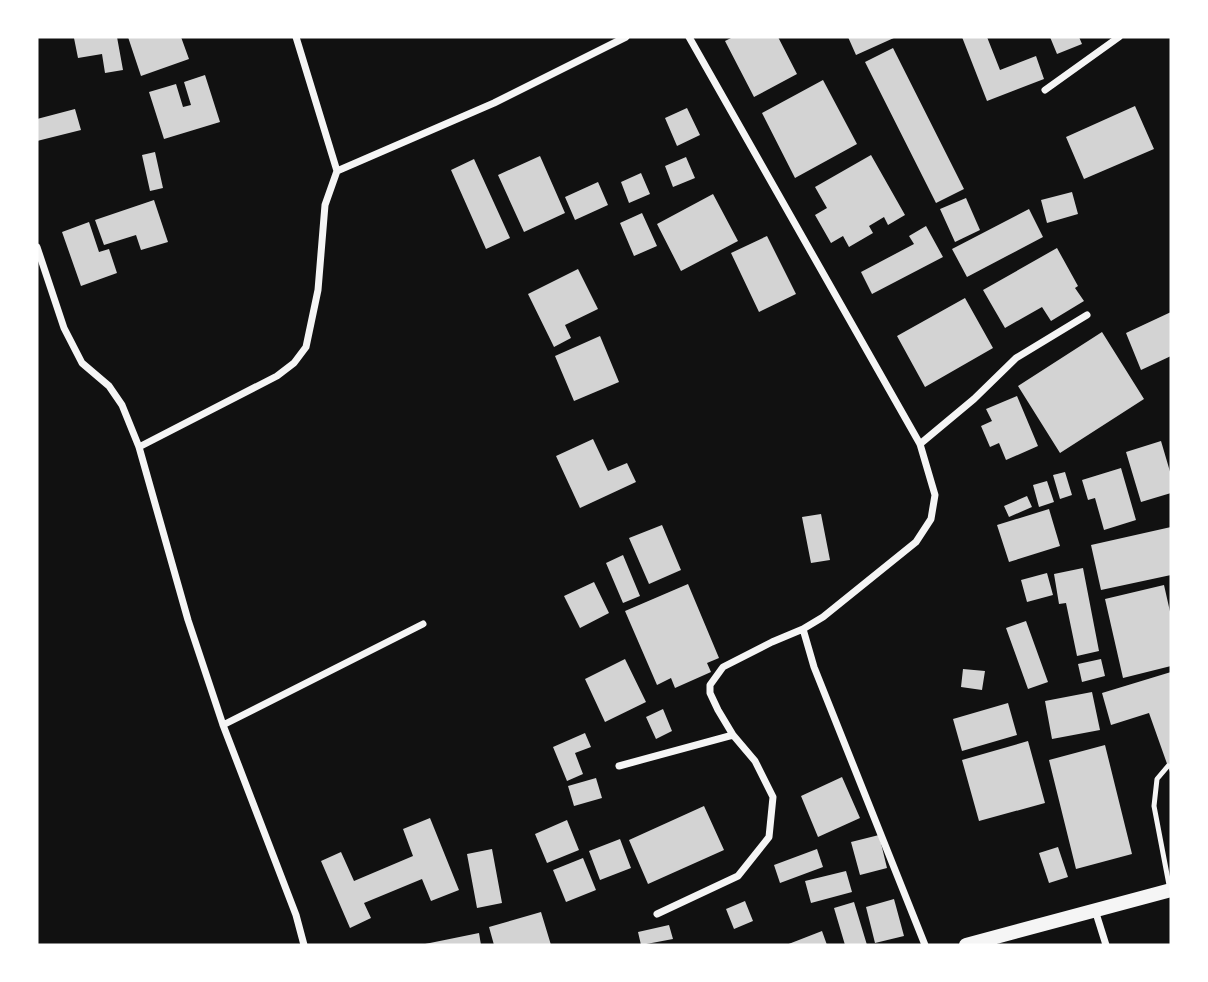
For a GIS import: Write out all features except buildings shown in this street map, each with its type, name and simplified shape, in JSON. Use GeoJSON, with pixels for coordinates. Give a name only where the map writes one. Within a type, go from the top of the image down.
{"type":"FeatureCollection","features":[{"type":"Feature","properties":{"kind":"main road"},"geometry":{"type":"LineString","coordinates":[[965,945],[1171,890]]}},
{"type":"Feature","properties":{"kind":"street"},"geometry":{"type":"LineString","coordinates":[[139,447],[277,376],[294,363],[306,346],[318,290],[325,205],[337,171],[296,37]]}},
{"type":"Feature","properties":{"kind":"street"},"geometry":{"type":"LineString","coordinates":[[337,171],[494,103],[626,37]]}},
{"type":"Feature","properties":{"kind":"street"},"geometry":{"type":"LineString","coordinates":[[657,914],[738,876],[769,837],[773,797],[755,761],[733,735],[718,710],[710,693],[710,685],[723,667],[823,617],[916,542],[931,519],[935,495],[920,444],[690,37]]}},
{"type":"Feature","properties":{"kind":"street"},"geometry":{"type":"LineString","coordinates":[[1045,90],[1119,37]]}},
{"type":"Feature","properties":{"kind":"street"},"geometry":{"type":"LineString","coordinates":[[37,247],[64,328],[82,363],[109,386],[122,405],[139,447],[188,620],[223,725],[296,915],[304,945]]}},
{"type":"Feature","properties":{"kind":"street"},"geometry":{"type":"LineString","coordinates":[[920,444],[974,399],[1016,358],[1087,315]]}},
{"type":"Feature","properties":{"kind":"street"},"geometry":{"type":"LineString","coordinates":[[223,725],[423,624]]}},
{"type":"Feature","properties":{"kind":"street"},"geometry":{"type":"LineString","coordinates":[[803,629],[814,667],[925,945]]}},
{"type":"Feature","properties":{"kind":"street"},"geometry":{"type":"LineString","coordinates":[[619,766],[733,735]]}},
{"type":"Feature","properties":{"kind":"street"},"geometry":{"type":"LineString","coordinates":[[1096,910],[1106,945]]}},
{"type":"Feature","properties":{"kind":"lane"},"geometry":{"type":"LineString","coordinates":[[1168,766],[1157,779],[1154,806],[1171,890]]}}]}
